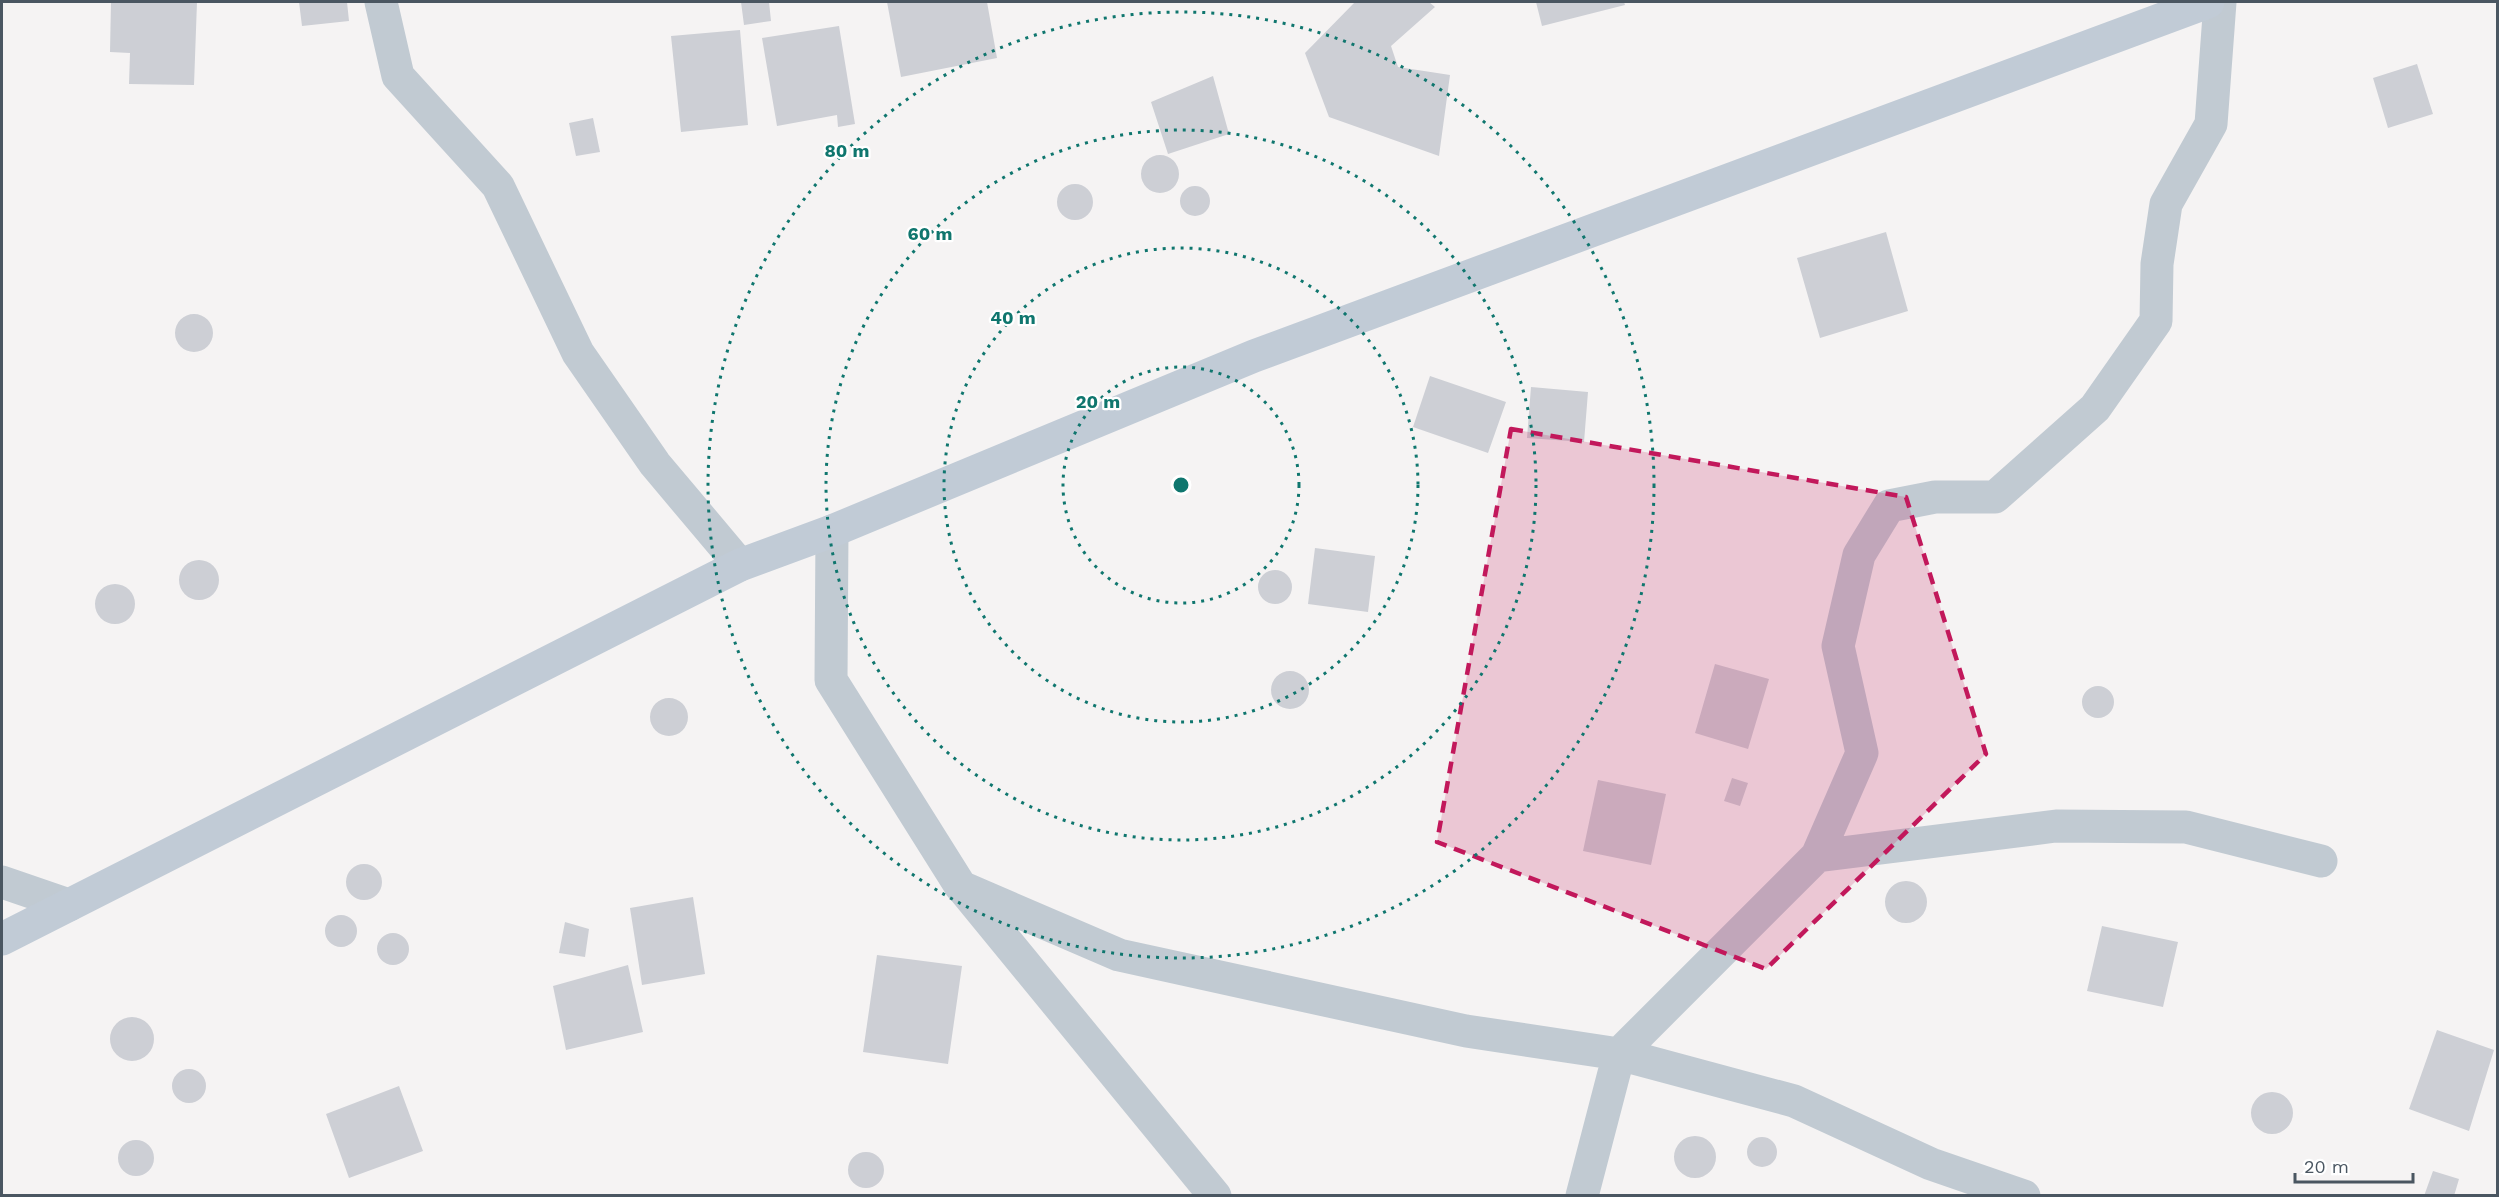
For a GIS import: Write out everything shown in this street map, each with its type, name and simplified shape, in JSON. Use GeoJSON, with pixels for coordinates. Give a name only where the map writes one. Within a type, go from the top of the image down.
{"type":"FeatureCollection","features":[{"type":"Feature","properties":{"kind":"street"},"geometry":{"type":"LineString","coordinates":[[381,2],[398,76],[498,186],[578,353],[655,464],[740,565]]}},
{"type":"Feature","properties":{"kind":"street"},"geometry":{"type":"LineString","coordinates":[[2,939],[740,565],[832,531],[1254,356],[2208,2]]}},
{"type":"Feature","properties":{"kind":"street"},"geometry":{"type":"LineString","coordinates":[[1582,1196],[1619,1054],[1817,856],[1862,753],[1838,646],[1859,555],[1889,506],[1935,497],[1995,497],[2095,408],[2156,321],[2157,264],[2166,204],[2211,124],[2220,2]]}},
{"type":"Feature","properties":{"kind":"street"},"geometry":{"type":"LineString","coordinates":[[832,531],[831,680],[962,887],[1215,1196]]}},
{"type":"Feature","properties":{"kind":"street"},"geometry":{"type":"LineString","coordinates":[[1817,856],[2056,826],[2186,827],[2321,861]]}},
{"type":"Feature","properties":{"kind":"street"},"geometry":{"type":"LineString","coordinates":[[2,882],[69,905]]}},
{"type":"Feature","properties":{"kind":"street"},"geometry":{"type":"LineString","coordinates":[[962,887],[1119,955],[1466,1031],[1619,1054],[1794,1101],[1931,1164],[2024,1196]]}},
{"type":"Feature","properties":{"kind":"highlighted area"},"geometry":{"type":"Polygon","coordinates":[[[1511,429],[1906,497],[1986,754],[1766,969],[1437,842],[1511,429]]]}},
{"type":"Feature","properties":{"kind":"building"},"geometry":{"type":"Polygon","coordinates":[[[111,2],[197,2],[194,85],[129,84],[130,53],[110,52],[111,2]]]}},
{"type":"Feature","properties":{"kind":"building"},"geometry":{"type":"Polygon","coordinates":[[[299,2],[347,2],[349,21],[302,26],[299,2]]]}},
{"type":"Feature","properties":{"kind":"building"},"geometry":{"type":"Polygon","coordinates":[[[741,2],[769,2],[771,21],[744,25],[741,2]]]}},
{"type":"Feature","properties":{"kind":"building"},"geometry":{"type":"Polygon","coordinates":[[[887,2],[987,2],[997,58],[901,77],[887,2]]]}},
{"type":"Feature","properties":{"kind":"building"},"geometry":{"type":"Polygon","coordinates":[[[1355,2],[1429,2],[1435,7],[1391,46],[1398,67],[1450,75],[1439,156],[1329,117],[1305,53],[1355,2]]]}},
{"type":"Feature","properties":{"kind":"building"},"geometry":{"type":"Polygon","coordinates":[[[1536,2],[1624,2],[1625,5],[1542,26],[1536,2]]]}},
{"type":"Feature","properties":{"kind":"building"},"geometry":{"type":"Polygon","coordinates":[[[839,26],[855,124],[838,127],[837,115],[777,126],[762,38],[839,26]]]}},
{"type":"Feature","properties":{"kind":"building"},"geometry":{"type":"Polygon","coordinates":[[[740,30],[748,125],[681,132],[671,36],[740,30]]]}},
{"type":"Feature","properties":{"kind":"building"},"geometry":{"type":"Polygon","coordinates":[[[2417,64],[2433,114],[2388,128],[2373,78],[2417,64]]]}},
{"type":"Feature","properties":{"kind":"building"},"geometry":{"type":"Polygon","coordinates":[[[1213,76],[1229,134],[1168,154],[1151,102],[1213,76]]]}},
{"type":"Feature","properties":{"kind":"building"},"geometry":{"type":"Polygon","coordinates":[[[593,118],[600,152],[576,156],[569,123],[593,118]]]}},
{"type":"Feature","properties":{"kind":"building"},"geometry":{"type":"Polygon","coordinates":[[[1160,155],[1167,156],[1173,161],[1178,167],[1178,181],[1173,187],[1167,192],[1160,193],[1153,192],[1147,187],[1142,181],[1141,174],[1142,167],[1147,161],[1153,156],[1160,155]]]}},
{"type":"Feature","properties":{"kind":"building"},"geometry":{"type":"Polygon","coordinates":[[[1075,184],[1088,189],[1093,202],[1088,215],[1075,220],[1062,215],[1057,202],[1062,189],[1075,184]]]}},
{"type":"Feature","properties":{"kind":"building"},"geometry":{"type":"Polygon","coordinates":[[[1195,186],[1206,190],[1210,201],[1206,212],[1195,216],[1184,212],[1180,201],[1184,190],[1195,186]]]}},
{"type":"Feature","properties":{"kind":"building"},"geometry":{"type":"Polygon","coordinates":[[[1886,232],[1908,311],[1820,338],[1797,258],[1886,232]]]}},
{"type":"Feature","properties":{"kind":"building"},"geometry":{"type":"Polygon","coordinates":[[[194,314],[208,319],[213,333],[208,347],[194,352],[180,347],[175,333],[180,319],[194,314]]]}},
{"type":"Feature","properties":{"kind":"building"},"geometry":{"type":"Polygon","coordinates":[[[1430,376],[1506,402],[1488,453],[1413,427],[1430,376]]]}},
{"type":"Feature","properties":{"kind":"building"},"geometry":{"type":"Polygon","coordinates":[[[1531,387],[1588,392],[1584,442],[1527,438],[1531,387]]]}},
{"type":"Feature","properties":{"kind":"building"},"geometry":{"type":"Polygon","coordinates":[[[1315,548],[1375,556],[1368,612],[1308,604],[1315,548]]]}},
{"type":"Feature","properties":{"kind":"building"},"geometry":{"type":"Polygon","coordinates":[[[199,560],[207,561],[213,566],[218,572],[218,588],[213,594],[207,599],[199,600],[191,599],[185,594],[180,588],[179,580],[180,572],[185,566],[191,561],[199,560]]]}},
{"type":"Feature","properties":{"kind":"building"},"geometry":{"type":"Polygon","coordinates":[[[1275,570],[1287,575],[1292,587],[1287,599],[1275,604],[1263,599],[1258,587],[1263,575],[1275,570]]]}},
{"type":"Feature","properties":{"kind":"building"},"geometry":{"type":"Polygon","coordinates":[[[115,584],[129,590],[135,604],[129,618],[115,624],[101,618],[95,604],[101,590],[115,584]]]}},
{"type":"Feature","properties":{"kind":"building"},"geometry":{"type":"Polygon","coordinates":[[[1715,664],[1769,679],[1748,749],[1695,733],[1715,664]]]}},
{"type":"Feature","properties":{"kind":"building"},"geometry":{"type":"Polygon","coordinates":[[[1290,671],[1304,676],[1309,690],[1304,704],[1290,709],[1276,704],[1271,690],[1276,676],[1290,671]]]}},
{"type":"Feature","properties":{"kind":"building"},"geometry":{"type":"Polygon","coordinates":[[[2098,686],[2109,691],[2114,702],[2109,713],[2098,718],[2087,713],[2082,702],[2087,691],[2098,686]]]}},
{"type":"Feature","properties":{"kind":"building"},"geometry":{"type":"Polygon","coordinates":[[[669,698],[676,699],[682,704],[687,710],[687,724],[682,730],[676,735],[669,736],[662,735],[656,730],[651,724],[650,717],[651,710],[656,704],[662,699],[669,698]]]}},
{"type":"Feature","properties":{"kind":"building"},"geometry":{"type":"Polygon","coordinates":[[[1732,778],[1748,783],[1740,806],[1724,801],[1732,778]]]}},
{"type":"Feature","properties":{"kind":"building"},"geometry":{"type":"Polygon","coordinates":[[[1598,780],[1666,794],[1651,865],[1583,851],[1598,780]]]}},
{"type":"Feature","properties":{"kind":"building"},"geometry":{"type":"Polygon","coordinates":[[[364,864],[377,869],[382,882],[377,895],[364,900],[351,895],[346,882],[351,869],[364,864]]]}},
{"type":"Feature","properties":{"kind":"building"},"geometry":{"type":"Polygon","coordinates":[[[1906,881],[1921,887],[1927,902],[1921,917],[1906,923],[1891,917],[1885,902],[1891,887],[1906,881]]]}},
{"type":"Feature","properties":{"kind":"building"},"geometry":{"type":"Polygon","coordinates":[[[693,897],[705,974],[642,985],[630,908],[693,897]]]}},
{"type":"Feature","properties":{"kind":"building"},"geometry":{"type":"Polygon","coordinates":[[[341,915],[353,919],[357,931],[353,943],[341,947],[329,943],[325,931],[329,919],[341,915]]]}},
{"type":"Feature","properties":{"kind":"building"},"geometry":{"type":"Polygon","coordinates":[[[565,922],[589,929],[585,957],[559,953],[565,922]]]}},
{"type":"Feature","properties":{"kind":"building"},"geometry":{"type":"Polygon","coordinates":[[[2102,926],[2178,942],[2163,1007],[2087,991],[2102,926]]]}},
{"type":"Feature","properties":{"kind":"building"},"geometry":{"type":"Polygon","coordinates":[[[393,933],[405,937],[409,949],[405,961],[393,965],[381,961],[377,949],[381,937],[393,933]]]}},
{"type":"Feature","properties":{"kind":"building"},"geometry":{"type":"Polygon","coordinates":[[[877,955],[962,966],[948,1064],[863,1052],[877,955]]]}},
{"type":"Feature","properties":{"kind":"building"},"geometry":{"type":"Polygon","coordinates":[[[628,965],[643,1032],[566,1050],[553,986],[628,965]]]}},
{"type":"Feature","properties":{"kind":"building"},"geometry":{"type":"Polygon","coordinates":[[[132,1017],[147,1024],[154,1039],[147,1054],[132,1061],[117,1054],[110,1039],[117,1024],[132,1017]]]}},
{"type":"Feature","properties":{"kind":"building"},"geometry":{"type":"Polygon","coordinates":[[[2437,1030],[2494,1050],[2469,1131],[2409,1109],[2437,1030]]]}},
{"type":"Feature","properties":{"kind":"building"},"geometry":{"type":"Polygon","coordinates":[[[189,1069],[201,1074],[206,1086],[201,1098],[189,1103],[177,1098],[172,1086],[177,1074],[189,1069]]]}},
{"type":"Feature","properties":{"kind":"building"},"geometry":{"type":"Polygon","coordinates":[[[399,1086],[423,1151],[349,1178],[326,1114],[399,1086]]]}},
{"type":"Feature","properties":{"kind":"building"},"geometry":{"type":"Polygon","coordinates":[[[2272,1092],[2280,1093],[2287,1098],[2292,1105],[2292,1121],[2287,1128],[2280,1133],[2272,1134],[2264,1133],[2257,1128],[2252,1121],[2251,1113],[2252,1105],[2257,1098],[2264,1093],[2272,1092]]]}},
{"type":"Feature","properties":{"kind":"building"},"geometry":{"type":"Polygon","coordinates":[[[1695,1136],[1710,1142],[1716,1157],[1710,1172],[1695,1178],[1680,1172],[1674,1157],[1680,1142],[1695,1136]]]}},
{"type":"Feature","properties":{"kind":"building"},"geometry":{"type":"Polygon","coordinates":[[[1762,1137],[1773,1141],[1777,1152],[1773,1163],[1762,1167],[1751,1163],[1747,1152],[1751,1141],[1762,1137]]]}},
{"type":"Feature","properties":{"kind":"building"},"geometry":{"type":"Polygon","coordinates":[[[136,1140],[149,1145],[154,1158],[149,1171],[136,1176],[123,1171],[118,1158],[123,1145],[136,1140]]]}},
{"type":"Feature","properties":{"kind":"building"},"geometry":{"type":"Polygon","coordinates":[[[866,1152],[879,1157],[884,1170],[879,1183],[866,1188],[853,1183],[848,1170],[853,1157],[866,1152]]]}},
{"type":"Feature","properties":{"kind":"building"},"geometry":{"type":"Polygon","coordinates":[[[2433,1171],[2459,1179],[2454,1196],[2424,1196],[2433,1171]]]}}]}
